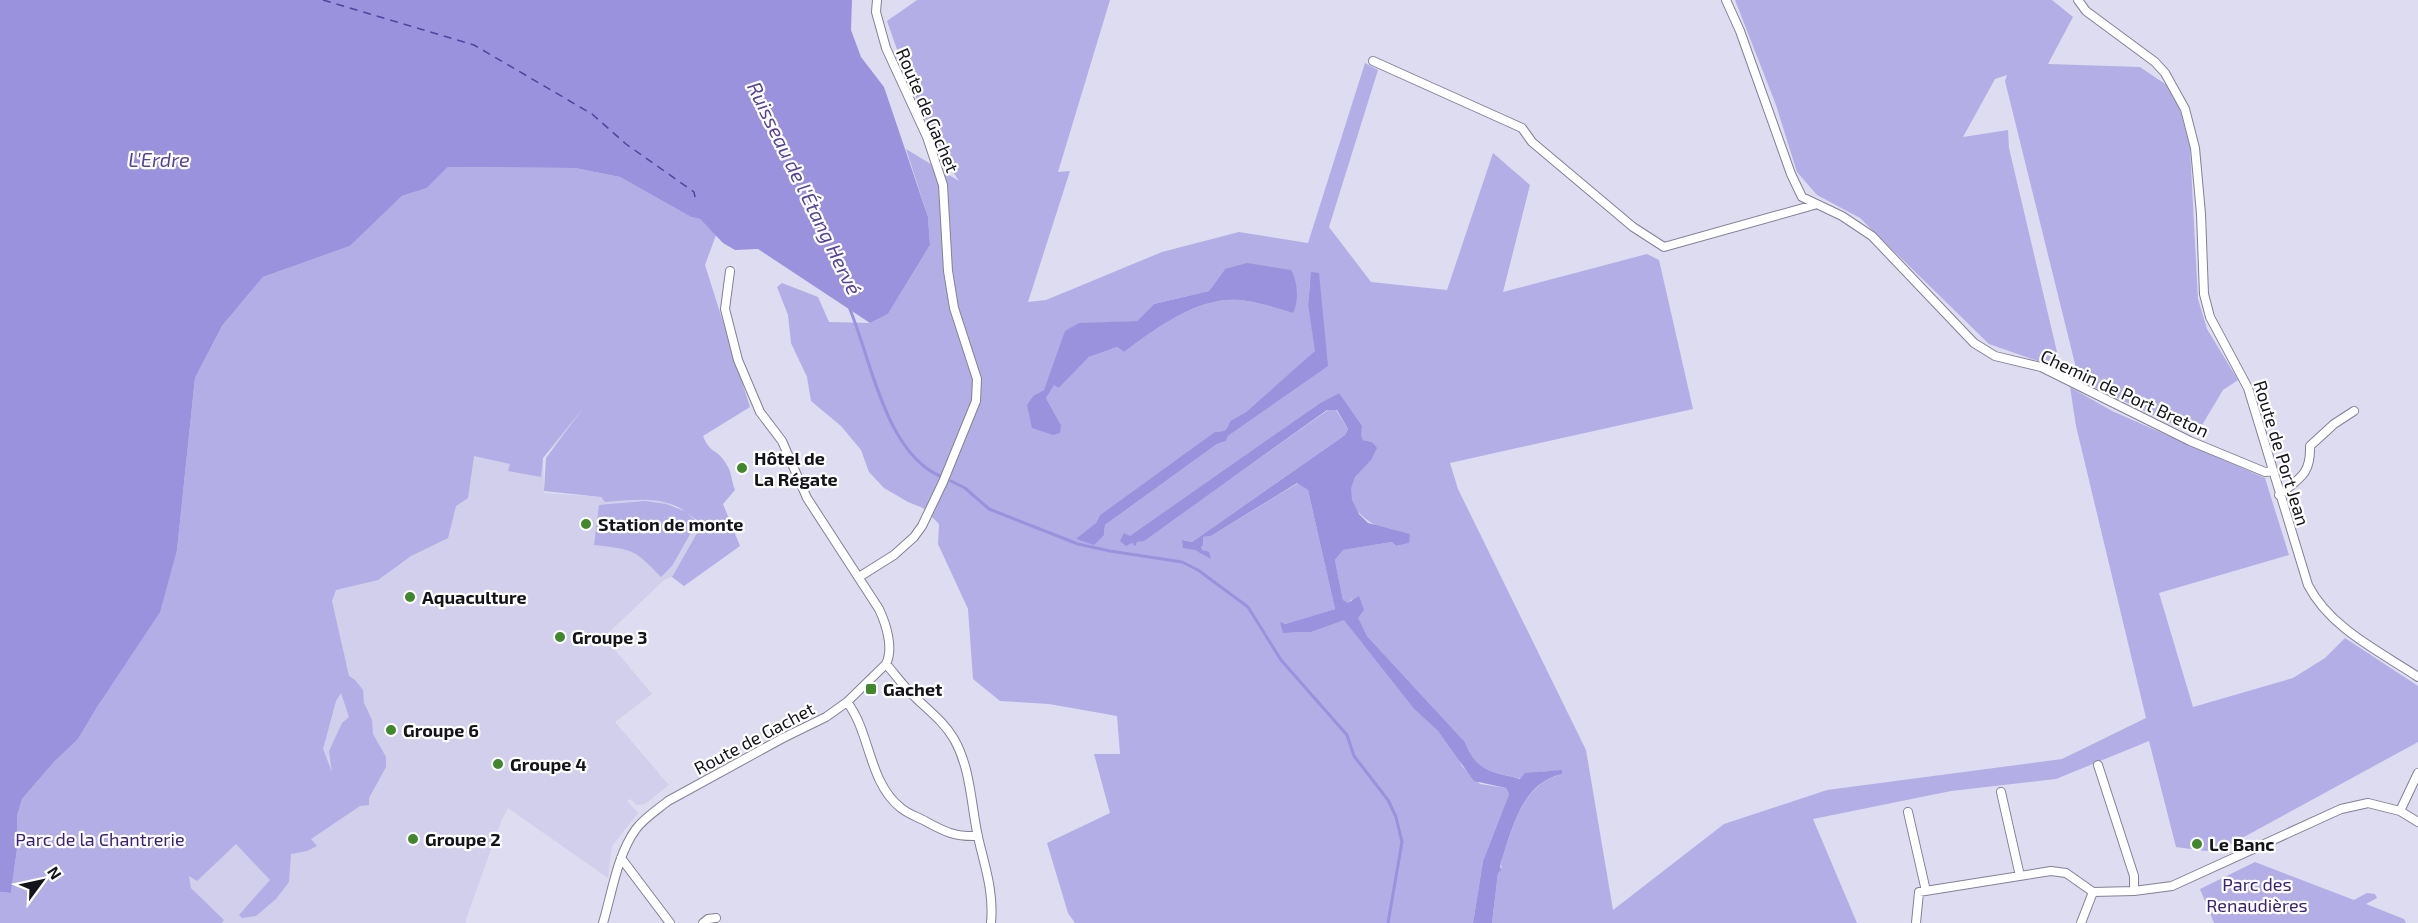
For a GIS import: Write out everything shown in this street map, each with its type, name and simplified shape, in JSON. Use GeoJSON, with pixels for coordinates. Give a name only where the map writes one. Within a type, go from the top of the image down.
{"type":"FeatureCollection","features":[{"type":"Feature","properties":{"kind":"street","name":"Route de Gachet"},"geometry":{"type":"LineString","coordinates":[[859,577],[894,555],[914,537],[945,478],[976,401],[977,379],[954,308],[948,271],[943,185],[927,137],[886,48],[876,12],[877,0]]}},
{"type":"Feature","properties":{"kind":"street","name":"Chemin de Port Breton"},"geometry":{"type":"LineString","coordinates":[[1726,0],[1748,52],[1791,174],[1802,197],[1842,216],[1872,236],[1974,343],[1995,356],[2041,367],[2190,441],[2265,472],[2272,471]]}},
{"type":"Feature","properties":{"kind":"street","name":"Route de Port Jean"},"geometry":{"type":"LineString","coordinates":[[2078,0],[2086,11],[2155,62],[2173,86],[2185,109],[2195,148],[2206,302],[2210,317],[2248,388],[2303,572],[2314,597],[2339,624],[2418,677]]}},
{"type":"Feature","properties":{"kind":"street"},"geometry":{"type":"LineString","coordinates":[[1374,61],[1522,128],[1532,142],[1633,227],[1664,247],[1814,204]]}},
{"type":"Feature","properties":{"kind":"street"},"geometry":{"type":"LineString","coordinates":[[730,271],[725,309],[738,360],[760,412],[782,441],[807,498],[883,618],[889,652],[886,664],[909,692],[944,724],[955,740],[971,792],[978,836],[992,892],[991,923]]}},
{"type":"Feature","properties":{"kind":"street"},"geometry":{"type":"LineString","coordinates":[[2280,495],[2301,477],[2311,464],[2310,446],[2334,424],[2354,411]]}},
{"type":"Feature","properties":{"kind":"street","name":"Route de Gachet"},"geometry":{"type":"LineString","coordinates":[[603,923],[621,858],[634,831],[668,801],[826,717],[847,702],[886,664]]}},
{"type":"Feature","properties":{"kind":"street"},"geometry":{"type":"LineString","coordinates":[[847,702],[856,717],[877,775],[901,808],[959,837],[978,836]]}},
{"type":"Feature","properties":{"kind":"street"},"geometry":{"type":"LineString","coordinates":[[2098,765],[2134,876],[2134,891]]}},
{"type":"Feature","properties":{"kind":"street"},"geometry":{"type":"LineString","coordinates":[[2400,811],[2418,773]]}},
{"type":"Feature","properties":{"kind":"street"},"geometry":{"type":"LineString","coordinates":[[2001,792],[2020,876]]}},
{"type":"Feature","properties":{"kind":"street"},"geometry":{"type":"LineString","coordinates":[[1916,923],[1919,892],[2051,871],[2066,873],[2093,892],[2134,891],[2172,886],[2341,809],[2368,803],[2400,811],[2418,822]]}},
{"type":"Feature","properties":{"kind":"street"},"geometry":{"type":"LineString","coordinates":[[1908,812],[1926,891]]}},
{"type":"Feature","properties":{"kind":"street"},"geometry":{"type":"LineString","coordinates":[[621,858],[670,923]]}},
{"type":"Feature","properties":{"kind":"street"},"geometry":{"type":"LineString","coordinates":[[2081,923],[2093,892]]}},
{"type":"Feature","properties":{"kind":"street"},"geometry":{"type":"LineString","coordinates":[[703,923],[708,919],[716,918]]}},
{"type":"Feature","properties":{"kind":"shaded area"},"geometry":{"type":"Polygon","coordinates":[[[669,303],[680,338],[588,407],[543,458],[544,493],[601,497],[605,502],[645,499],[666,502],[702,523],[672,577],[664,580],[604,637],[652,694],[615,722],[669,785],[645,804],[637,805],[630,799],[627,801],[638,813],[612,846],[608,878],[508,808],[502,819],[466,923],[222,923],[224,920],[191,888],[180,819],[187,622],[669,303]]]}},
{"type":"Feature","properties":{"kind":"green space"},"geometry":{"type":"Polygon","coordinates":[[[917,0],[1110,0],[1058,172],[1070,171],[1028,302],[1046,300],[1162,252],[1239,232],[1308,243],[1365,63],[1378,70],[1329,227],[1371,282],[1447,290],[1493,153],[1530,185],[1503,292],[1647,254],[1659,260],[1693,409],[1450,463],[1458,489],[1586,750],[1613,910],[1724,824],[1827,790],[2062,759],[2146,718],[2076,426],[2070,387],[2112,411],[2265,478],[2289,555],[2159,593],[2193,707],[2293,678],[2325,658],[2345,638],[2418,686],[2418,742],[2231,844],[2206,851],[2176,847],[2149,741],[2056,779],[1951,791],[1813,819],[1857,923],[1492,923],[1498,873],[1520,810],[1537,788],[1548,779],[1562,774],[1547,771],[1518,778],[1496,773],[1479,765],[1465,742],[1367,636],[1357,618],[1352,599],[1348,604],[1343,600],[1335,560],[1343,550],[1392,542],[1396,546],[1408,543],[1366,519],[1351,501],[1350,490],[1354,478],[1371,459],[1373,449],[1372,442],[1363,440],[1339,393],[1320,403],[1130,537],[1127,536],[1124,543],[1126,545],[1132,543],[1135,547],[1137,542],[1144,540],[1328,410],[1336,410],[1348,429],[1345,435],[1192,542],[1182,540],[1202,550],[1200,547],[1203,537],[1211,536],[1298,483],[1308,490],[1335,609],[1285,624],[1289,633],[1311,632],[1344,619],[1414,709],[1438,731],[1456,753],[1462,766],[1480,784],[1506,788],[1509,794],[1483,861],[1473,923],[1075,923],[1068,913],[1047,843],[1110,813],[1094,754],[1120,754],[1117,716],[1049,704],[1000,701],[973,679],[968,609],[938,544],[939,524],[923,508],[884,488],[869,472],[861,450],[841,426],[811,401],[807,377],[791,343],[788,315],[777,287],[782,283],[818,297],[829,322],[870,323],[888,314],[930,245],[928,217],[906,149],[959,181],[918,104],[887,21],[917,0]],[[1225,269],[1209,291],[1154,304],[1137,321],[1079,324],[1044,390],[1034,395],[1061,425],[1046,398],[1054,384],[1059,388],[1089,357],[1117,347],[1124,352],[1181,314],[1214,302],[1247,301],[1293,313],[1225,269]],[[1310,282],[1308,305],[1316,351],[1246,412],[1230,421],[1225,430],[1215,433],[1100,515],[1096,523],[1077,540],[1104,535],[1105,525],[1217,444],[1226,441],[1228,436],[1327,366],[1310,282]]]}},
{"type":"Feature","properties":{"kind":"green space"},"geometry":{"type":"Polygon","coordinates":[[[1735,0],[2052,0],[2073,17],[2048,64],[2140,67],[2168,86],[2179,106],[2190,148],[2198,299],[2207,329],[2238,380],[2223,390],[2196,435],[2079,380],[2005,81],[2007,75],[1995,79],[1963,137],[2008,130],[2009,148],[2061,369],[1989,344],[1860,218],[1817,195],[1797,172],[1776,105],[1735,0]]]}},
{"type":"Feature","properties":{"kind":"green space","name":"Parc de la Chantrerie"},"geometry":{"type":"Polygon","coordinates":[[[448,167],[575,168],[620,177],[691,217],[700,219],[716,235],[705,265],[750,407],[703,436],[730,471],[735,490],[723,504],[740,546],[684,586],[672,577],[702,524],[687,513],[697,522],[672,566],[661,577],[632,552],[594,545],[599,505],[645,501],[666,504],[685,511],[676,506],[656,501],[636,500],[605,502],[601,497],[544,491],[546,458],[584,407],[543,458],[541,477],[508,471],[510,464],[474,456],[468,498],[456,506],[448,538],[411,556],[378,580],[336,590],[332,601],[349,676],[363,690],[364,703],[372,720],[373,734],[386,757],[386,767],[369,798],[369,805],[360,806],[311,839],[317,846],[307,851],[291,854],[289,882],[276,899],[256,916],[242,918],[239,915],[270,880],[236,844],[197,881],[189,876],[191,888],[224,920],[222,923],[0,923],[0,892],[11,893],[17,849],[17,816],[22,799],[54,762],[78,739],[99,704],[177,550],[195,378],[222,326],[263,277],[350,246],[402,196],[427,188],[448,167]],[[341,693],[336,701],[323,749],[332,772],[329,751],[342,723],[349,717],[341,693]]]}},
{"type":"Feature","properties":{"kind":"green space","name":"Parc des Renaudières"},"geometry":{"type":"Polygon","coordinates":[[[2255,862],[2354,900],[2367,893],[2375,894],[2377,898],[2366,904],[2404,919],[2406,923],[2214,923],[2200,889],[2255,862]]]}},
{"type":"Feature","properties":{"kind":"water","name":"L'Erdre"},"geometry":{"type":"Polygon","coordinates":[[[0,0],[852,0],[851,30],[861,57],[884,87],[928,217],[930,245],[888,314],[870,323],[758,249],[735,250],[723,243],[700,219],[691,217],[620,177],[575,168],[448,167],[427,188],[402,196],[350,246],[263,277],[222,326],[195,378],[177,550],[160,612],[78,739],[54,762],[22,799],[17,816],[17,849],[11,893],[0,892],[0,0]]]}},
{"type":"Feature","properties":{"kind":"water"},"geometry":{"type":"Polygon","coordinates":[[[1247,263],[1291,270],[1297,292],[1293,313],[1253,302],[1230,300],[1214,302],[1181,314],[1124,352],[1117,347],[1089,357],[1059,388],[1054,385],[1046,398],[1061,425],[1060,433],[1053,435],[1032,428],[1027,405],[1034,395],[1044,390],[1065,331],[1079,323],[1137,321],[1154,304],[1209,291],[1225,269],[1247,263]]]}},
{"type":"Feature","properties":{"kind":"water"},"geometry":{"type":"Polygon","coordinates":[[[1311,272],[1319,273],[1328,366],[1228,436],[1226,441],[1217,444],[1105,525],[1104,535],[1094,545],[1076,539],[1096,523],[1100,515],[1215,432],[1225,430],[1230,421],[1246,412],[1315,351],[1308,305],[1311,272]]]}},
{"type":"Feature","properties":{"kind":"water"},"geometry":{"type":"Polygon","coordinates":[[[1339,393],[1362,426],[1363,440],[1372,442],[1377,448],[1371,460],[1355,477],[1351,488],[1352,500],[1359,514],[1368,523],[1410,534],[1409,543],[1396,546],[1392,542],[1343,550],[1335,560],[1343,600],[1348,603],[1359,596],[1364,610],[1358,618],[1367,636],[1465,742],[1469,752],[1480,765],[1493,772],[1520,779],[1525,773],[1562,770],[1562,774],[1548,779],[1537,787],[1520,810],[1514,823],[1500,865],[1501,870],[1498,873],[1492,923],[1473,923],[1483,861],[1509,794],[1506,788],[1474,781],[1438,731],[1414,709],[1344,620],[1311,632],[1283,633],[1280,622],[1285,624],[1335,609],[1308,490],[1297,483],[1211,536],[1203,537],[1202,550],[1209,552],[1211,559],[1195,550],[1183,548],[1182,540],[1192,542],[1345,435],[1348,429],[1337,410],[1327,410],[1144,541],[1137,542],[1135,547],[1132,543],[1126,546],[1120,541],[1124,533],[1130,536],[1320,403],[1339,393]]]}},
{"type":"Feature","properties":{"kind":"waterway","name":"Ruisseau de l'Étang Hervé"},"geometry":{"type":"LineString","coordinates":[[849,307],[893,427],[907,448],[923,465],[942,477]]}},
{"type":"Feature","properties":{"kind":"waterway","name":"Ruisseau de l'Étang Hervé"},"geometry":{"type":"LineString","coordinates":[[951,481],[965,488],[989,509],[1078,544],[1182,562],[1198,570],[1248,607],[1281,660],[1347,735],[1354,756],[1388,800],[1396,817],[1402,842],[1388,923]]}},
{"type":"Feature","properties":{"kind":"ferry route"},"geometry":{"type":"LineString","coordinates":[[323,0],[474,45],[592,114],[626,144],[694,192],[696,202]]}},
{"type":"Feature","properties":{"kind":"place","name":"Hôtel de La Régate"},"geometry":{"type":"Point","coordinates":[742,468]}},
{"type":"Feature","properties":{"kind":"place","name":"Station de monte"},"geometry":{"type":"Point","coordinates":[586,524]}},
{"type":"Feature","properties":{"kind":"place","name":"Aquaculture"},"geometry":{"type":"Point","coordinates":[410,597]}},
{"type":"Feature","properties":{"kind":"place","name":"Groupe 3"},"geometry":{"type":"Point","coordinates":[560,637]}},
{"type":"Feature","properties":{"kind":"place","name":"Gachet"},"geometry":{"type":"Point","coordinates":[871,689]}},
{"type":"Feature","properties":{"kind":"place","name":"Groupe 6"},"geometry":{"type":"Point","coordinates":[391,730]}},
{"type":"Feature","properties":{"kind":"place","name":"Groupe 4"},"geometry":{"type":"Point","coordinates":[498,764]}},
{"type":"Feature","properties":{"kind":"place","name":"Groupe 2"},"geometry":{"type":"Point","coordinates":[413,839]}},
{"type":"Feature","properties":{"kind":"place","name":"Le Banc"},"geometry":{"type":"Point","coordinates":[2197,844]}}]}
